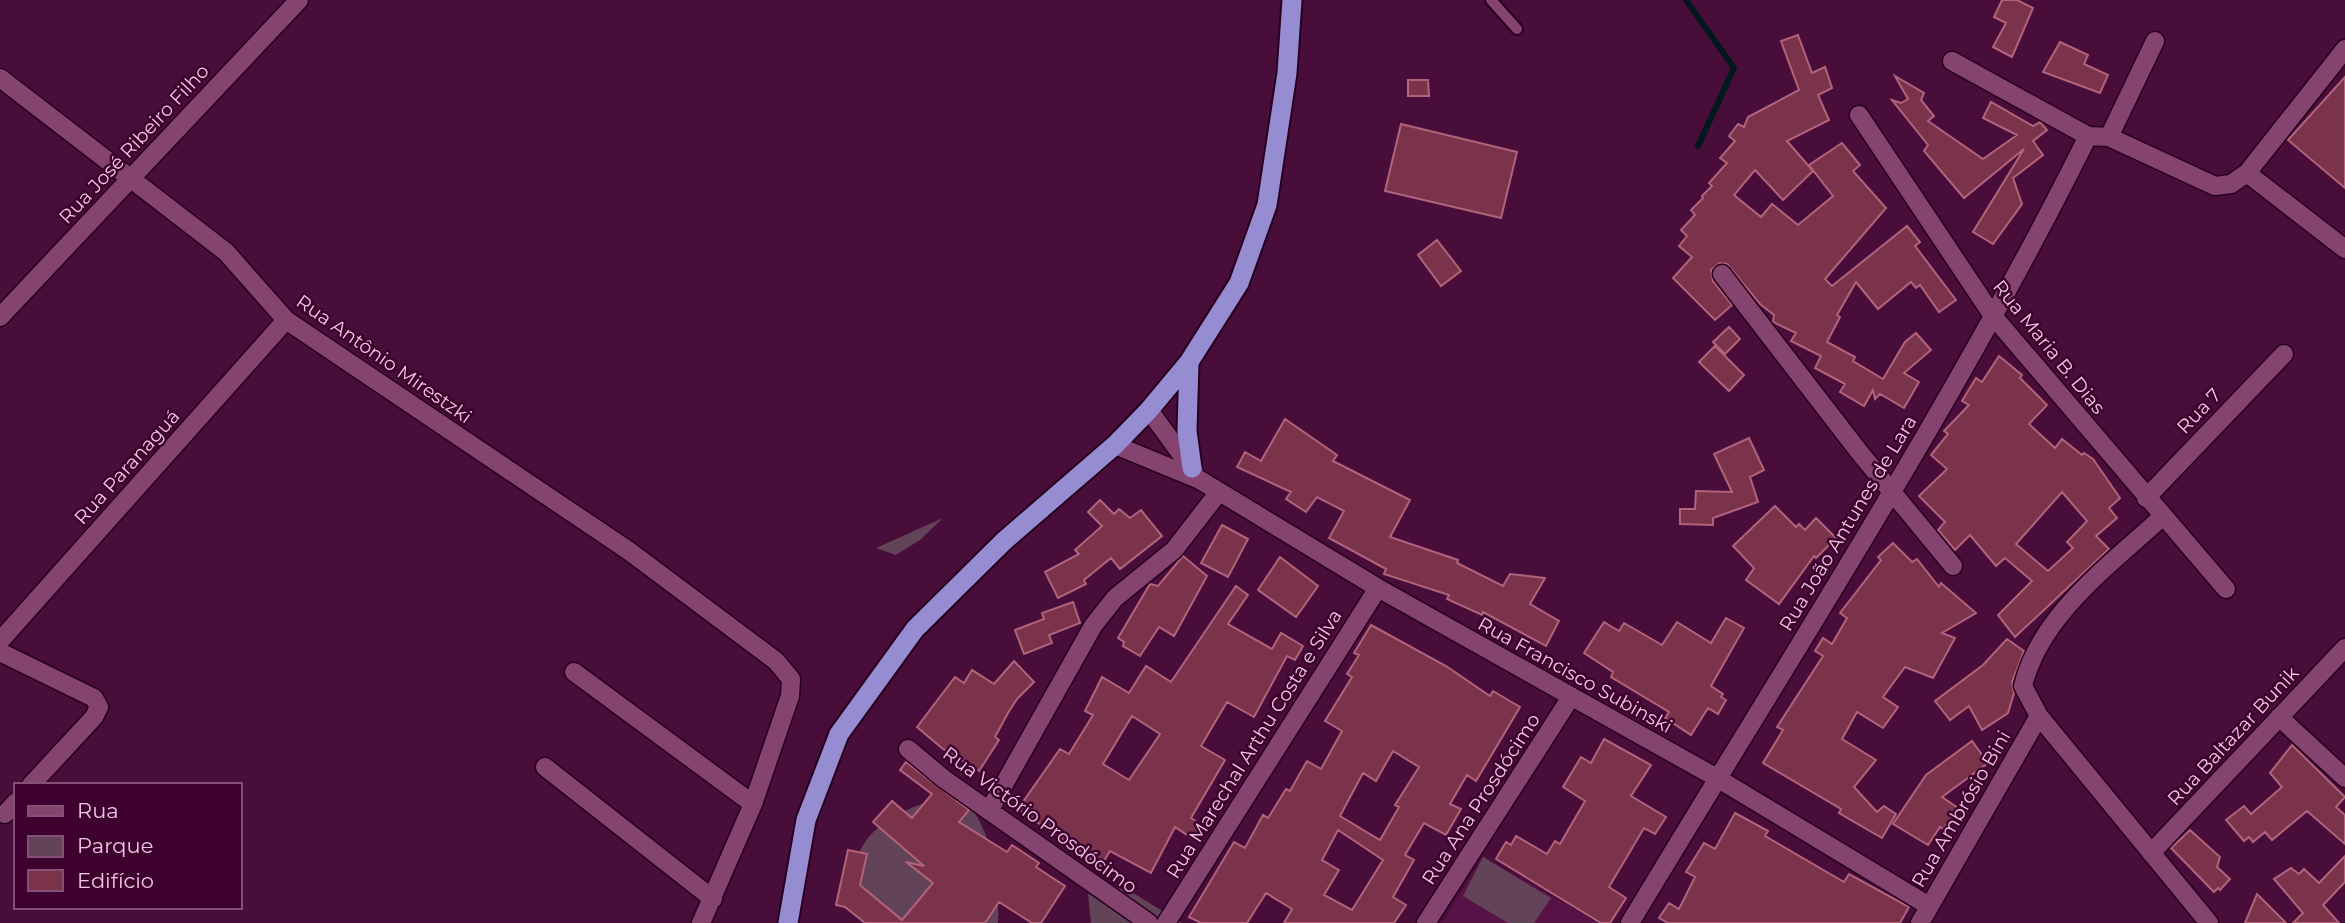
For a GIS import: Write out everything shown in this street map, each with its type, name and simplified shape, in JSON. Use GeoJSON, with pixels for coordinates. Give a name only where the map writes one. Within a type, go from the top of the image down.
{"type":"FeatureCollection","features":[{"type":"Feature","properties":{"kind":"highway"},"geometry":{"type":"LineString","coordinates":[[788,923],[806,820],[839,734],[915,629],[1004,541],[1115,445],[1149,410],[1189,362],[1239,283],[1267,205],[1287,73],[1292,0]]}},
{"type":"Feature","properties":{"kind":"highway"},"geometry":{"type":"LineString","coordinates":[[1189,362],[1186,431],[1196,474]]}},
{"type":"Feature","properties":{"kind":"street","name":"Rua José Ribeiro Filho"},"geometry":{"type":"LineString","coordinates":[[0,317],[299,0]]}},
{"type":"Feature","properties":{"kind":"street"},"geometry":{"type":"LineString","coordinates":[[2109,137],[2155,41]]}},
{"type":"Feature","properties":{"kind":"street"},"geometry":{"type":"LineString","coordinates":[[1952,61],[2088,136],[2109,137],[2215,186],[2231,184],[2247,173],[2345,49]]}},
{"type":"Feature","properties":{"kind":"street","name":"Rua Antônio Mirestzki"},"geometry":{"type":"LineString","coordinates":[[0,78],[226,252],[286,320],[629,551],[776,661],[790,679],[790,696],[753,804]]}},
{"type":"Feature","properties":{"kind":"street","name":"Rua Maria B. Dias"},"geometry":{"type":"LineString","coordinates":[[1860,115],[1993,316],[2226,589]]}},
{"type":"Feature","properties":{"kind":"street","name":"Rua João Antunes de Lara"},"geometry":{"type":"LineString","coordinates":[[1630,923],[1893,492],[2032,249],[2088,136]]}},
{"type":"Feature","properties":{"kind":"street"},"geometry":{"type":"LineString","coordinates":[[2247,173],[2345,249]]}},
{"type":"Feature","properties":{"kind":"street"},"geometry":{"type":"LineString","coordinates":[[1722,274],[1799,376],[1953,566]]}},
{"type":"Feature","properties":{"kind":"street","name":"Rua Paranaguá"},"geometry":{"type":"LineString","coordinates":[[0,641],[286,320]]}},
{"type":"Feature","properties":{"kind":"street","name":"Rua 7"},"geometry":{"type":"LineString","coordinates":[[2146,498],[2284,354]]}},
{"type":"Feature","properties":{"kind":"street","name":"Rua Francisco Subinski"},"geometry":{"type":"LineString","coordinates":[[1149,410],[1196,474],[1219,492],[1378,589],[1717,778],[1930,906]]}},
{"type":"Feature","properties":{"kind":"street","name":"Rua Francisco Subinski"},"geometry":{"type":"LineString","coordinates":[[1115,445],[1196,474]]}},
{"type":"Feature","properties":{"kind":"street"},"geometry":{"type":"LineString","coordinates":[[989,811],[1093,626],[1115,598],[1174,550],[1219,492]]}},
{"type":"Feature","properties":{"kind":"street"},"geometry":{"type":"LineString","coordinates":[[2162,517],[2094,580],[2049,628],[2028,663],[2023,686],[2039,716],[2209,923]]}},
{"type":"Feature","properties":{"kind":"street","name":"Rua Marechal Arthu Costa e Silva"},"geometry":{"type":"LineString","coordinates":[[1166,923],[1378,589]]}},
{"type":"Feature","properties":{"kind":"street","name":"Rua Baltazar Bunik"},"geometry":{"type":"LineString","coordinates":[[2151,853],[2345,648]]}},
{"type":"Feature","properties":{"kind":"street"},"geometry":{"type":"LineString","coordinates":[[0,653],[94,698],[99,707],[94,717],[34,783]]}},
{"type":"Feature","properties":{"kind":"street"},"geometry":{"type":"LineString","coordinates":[[574,672],[753,804],[701,923]]}},
{"type":"Feature","properties":{"kind":"street","name":"Rua Ana Prosdócimo"},"geometry":{"type":"LineString","coordinates":[[1426,923],[1571,697]]}},
{"type":"Feature","properties":{"kind":"street","name":"Rua Ambrósio Bini"},"geometry":{"type":"LineString","coordinates":[[1920,923],[2039,716]]}},
{"type":"Feature","properties":{"kind":"street"},"geometry":{"type":"LineString","coordinates":[[2279,717],[2345,778]]}},
{"type":"Feature","properties":{"kind":"street","name":"Rua Victório Prosdócimo"},"geometry":{"type":"LineString","coordinates":[[908,749],[989,811],[1149,923]]}},
{"type":"Feature","properties":{"kind":"street"},"geometry":{"type":"LineString","coordinates":[[545,767],[713,899]]}},
{"type":"Feature","properties":{"kind":"lane"},"geometry":{"type":"LineString","coordinates":[[1491,0],[1517,29]]}},
{"type":"Feature","properties":{"kind":"shaded area"},"geometry":{"type":"Polygon","coordinates":[[[1483,856],[1598,923],[1442,923],[1483,856]]]}},
{"type":"Feature","properties":{"kind":"green space"},"geometry":{"type":"Polygon","coordinates":[[[943,518],[920,540],[896,555],[876,548],[943,518]]]}},
{"type":"Feature","properties":{"kind":"green space"},"geometry":{"type":"Polygon","coordinates":[[[949,795],[963,801],[975,813],[983,829],[994,869],[998,923],[868,923],[856,882],[858,859],[864,844],[887,821],[917,806],[949,795]]]}},
{"type":"Feature","properties":{"kind":"green space"},"geometry":{"type":"Polygon","coordinates":[[[1483,857],[1551,898],[1534,923],[1508,923],[1463,896],[1483,857]]]}},
{"type":"Feature","properties":{"kind":"green space"},"geometry":{"type":"Polygon","coordinates":[[[1103,884],[1130,891],[1182,923],[1091,923],[1088,894],[1103,884]]]}},
{"type":"Feature","properties":{"kind":"building"},"geometry":{"type":"Polygon","coordinates":[[[2002,0],[2017,0],[2033,8],[2012,57],[1993,47],[2006,23],[1994,17],[2002,0]]]}},
{"type":"Feature","properties":{"kind":"building"},"geometry":{"type":"Polygon","coordinates":[[[1798,35],[1812,73],[1825,67],[1832,88],[1818,95],[1829,120],[1787,141],[1813,171],[1783,200],[1755,170],[1734,195],[1761,217],[1772,204],[1798,225],[1833,196],[1809,165],[1842,143],[1860,165],[1853,171],[1886,208],[1825,279],[1832,286],[1907,226],[1920,242],[1915,246],[1956,300],[1939,312],[1920,285],[1916,288],[1911,282],[1878,309],[1856,282],[1837,315],[1840,317],[1827,342],[1855,357],[1853,361],[1883,379],[1905,342],[1916,333],[1931,350],[1904,373],[1919,382],[1904,408],[1880,394],[1875,399],[1873,390],[1864,406],[1840,392],[1845,384],[1815,368],[1821,356],[1791,341],[1796,333],[1773,322],[1774,315],[1760,304],[1727,264],[1720,263],[1711,270],[1713,281],[1732,305],[1715,320],[1673,278],[1692,257],[1679,246],[1687,236],[1681,230],[1695,215],[1691,210],[1712,186],[1709,183],[1727,163],[1720,158],[1735,141],[1729,136],[1738,124],[1744,127],[1748,117],[1799,90],[1781,41],[1798,35]]]}},
{"type":"Feature","properties":{"kind":"building"},"geometry":{"type":"Polygon","coordinates":[[[2060,42],[2088,55],[2084,64],[2108,75],[2100,93],[2043,72],[2060,42]]]}},
{"type":"Feature","properties":{"kind":"building"},"geometry":{"type":"Polygon","coordinates":[[[1895,76],[1924,93],[1921,100],[1934,116],[1928,121],[1983,159],[2017,135],[1983,118],[1991,102],[2033,126],[2040,122],[2047,130],[2033,141],[2043,155],[2013,178],[2022,204],[1993,244],[1973,232],[2024,149],[1964,198],[1924,151],[1928,145],[1892,100],[1901,103],[1908,99],[1895,76]]]}},
{"type":"Feature","properties":{"kind":"building"},"geometry":{"type":"Polygon","coordinates":[[[2345,77],[2345,188],[2288,140],[2345,77]]]}},
{"type":"Feature","properties":{"kind":"building"},"geometry":{"type":"Polygon","coordinates":[[[1408,80],[1428,80],[1429,96],[1408,96],[1408,80]]]}},
{"type":"Feature","properties":{"kind":"building"},"geometry":{"type":"Polygon","coordinates":[[[1401,124],[1517,152],[1501,218],[1385,191],[1401,124]]]}},
{"type":"Feature","properties":{"kind":"building"},"geometry":{"type":"Polygon","coordinates":[[[1437,240],[1461,271],[1441,286],[1418,255],[1437,240]]]}},
{"type":"Feature","properties":{"kind":"building"},"geometry":{"type":"Polygon","coordinates":[[[1729,327],[1740,339],[1725,354],[1713,342],[1729,327]]]}},
{"type":"Feature","properties":{"kind":"building"},"geometry":{"type":"Polygon","coordinates":[[[1715,346],[1744,375],[1729,391],[1699,362],[1715,346]]]}},
{"type":"Feature","properties":{"kind":"building"},"geometry":{"type":"Polygon","coordinates":[[[1999,356],[2022,375],[2020,378],[2047,405],[2029,424],[2055,448],[2062,439],[2082,455],[2084,453],[2093,459],[2120,498],[2109,508],[2117,518],[2096,536],[2109,549],[2015,637],[1998,615],[2032,581],[2005,558],[1996,566],[1970,535],[1955,550],[1938,530],[1945,522],[1919,496],[1947,469],[1931,455],[1948,434],[1944,431],[1969,405],[1962,401],[1976,378],[1982,382],[1999,356]],[[2062,492],[2016,544],[2048,571],[2073,548],[2067,542],[2087,521],[2062,492]]]}},
{"type":"Feature","properties":{"kind":"building"},"geometry":{"type":"Polygon","coordinates":[[[1285,419],[1337,455],[1333,461],[1410,500],[1390,537],[1458,560],[1457,563],[1503,586],[1510,574],[1545,578],[1530,604],[1559,621],[1546,646],[1483,612],[1482,615],[1447,599],[1449,595],[1384,574],[1386,569],[1329,538],[1344,511],[1317,497],[1306,512],[1286,499],[1291,492],[1237,467],[1245,452],[1261,461],[1285,419]]]}},
{"type":"Feature","properties":{"kind":"building"},"geometry":{"type":"Polygon","coordinates":[[[1749,438],[1764,470],[1750,477],[1758,502],[1713,518],[1713,525],[1680,524],[1680,509],[1695,509],[1696,491],[1732,492],[1714,454],[1749,438]]]}},
{"type":"Feature","properties":{"kind":"building"},"geometry":{"type":"Polygon","coordinates":[[[1100,500],[1114,514],[1119,509],[1130,518],[1141,510],[1162,536],[1120,569],[1111,558],[1084,580],[1086,584],[1058,598],[1045,572],[1079,554],[1075,550],[1102,526],[1088,512],[1100,500]]]}},
{"type":"Feature","properties":{"kind":"building"},"geometry":{"type":"Polygon","coordinates":[[[1775,506],[1796,527],[1799,524],[1805,530],[1816,518],[1836,538],[1816,558],[1814,556],[1779,604],[1746,580],[1754,568],[1733,546],[1775,506]]]}},
{"type":"Feature","properties":{"kind":"building"},"geometry":{"type":"Polygon","coordinates":[[[1222,525],[1248,539],[1228,577],[1201,563],[1222,525]]]}},
{"type":"Feature","properties":{"kind":"building"},"geometry":{"type":"Polygon","coordinates":[[[1893,543],[1912,562],[1917,559],[1939,587],[1941,583],[1976,613],[1942,633],[1955,638],[1933,678],[1905,667],[1883,697],[1898,707],[1883,728],[1857,712],[1842,739],[1876,760],[1854,787],[1877,812],[1884,806],[1896,814],[1882,838],[1839,813],[1841,809],[1763,763],[1783,730],[1777,727],[1823,656],[1815,651],[1823,638],[1832,644],[1847,618],[1840,613],[1881,560],[1878,557],[1893,543]]]}},
{"type":"Feature","properties":{"kind":"building"},"geometry":{"type":"Polygon","coordinates":[[[1183,556],[1207,576],[1174,636],[1159,627],[1140,656],[1123,646],[1124,642],[1118,638],[1150,584],[1158,586],[1183,556]]]}},
{"type":"Feature","properties":{"kind":"building"},"geometry":{"type":"Polygon","coordinates":[[[1280,557],[1318,586],[1296,617],[1258,590],[1280,557]]]}},
{"type":"Feature","properties":{"kind":"building"},"geometry":{"type":"Polygon","coordinates":[[[1236,586],[1248,595],[1228,624],[1272,649],[1281,633],[1303,646],[1295,660],[1287,656],[1254,717],[1227,702],[1201,746],[1225,760],[1191,818],[1201,824],[1193,839],[1175,827],[1151,873],[1110,851],[1101,866],[1018,809],[1060,749],[1069,754],[1093,715],[1085,711],[1102,677],[1129,693],[1146,666],[1171,682],[1236,586]],[[1132,716],[1103,764],[1129,780],[1160,734],[1132,716]]]}},
{"type":"Feature","properties":{"kind":"building"},"geometry":{"type":"Polygon","coordinates":[[[1073,602],[1080,623],[1049,635],[1052,643],[1024,654],[1015,630],[1044,619],[1042,613],[1073,602]]]}},
{"type":"Feature","properties":{"kind":"building"},"geometry":{"type":"Polygon","coordinates":[[[1726,618],[1744,628],[1711,686],[1723,694],[1721,697],[1726,700],[1718,714],[1708,708],[1691,735],[1665,718],[1669,712],[1611,677],[1613,672],[1584,653],[1604,622],[1619,631],[1624,623],[1662,645],[1677,622],[1711,643],[1726,618]]]}},
{"type":"Feature","properties":{"kind":"building"},"geometry":{"type":"Polygon","coordinates":[[[1371,625],[1446,666],[1490,696],[1493,691],[1520,707],[1476,781],[1467,775],[1450,804],[1461,809],[1446,835],[1424,823],[1405,855],[1414,860],[1393,897],[1406,905],[1394,923],[1284,923],[1292,909],[1266,893],[1247,923],[1201,923],[1189,917],[1234,842],[1245,848],[1263,815],[1268,818],[1286,789],[1290,791],[1307,761],[1321,769],[1342,731],[1325,721],[1352,677],[1347,674],[1359,655],[1354,653],[1371,625]],[[1393,751],[1376,781],[1363,773],[1340,816],[1380,840],[1399,807],[1395,805],[1419,767],[1393,751]],[[1338,830],[1322,860],[1339,870],[1324,895],[1352,910],[1383,860],[1338,830]]]}},
{"type":"Feature","properties":{"kind":"building"},"geometry":{"type":"Polygon","coordinates":[[[2007,639],[2024,651],[2012,682],[2014,693],[2008,713],[1982,730],[1969,706],[1950,720],[1935,701],[1983,665],[2007,639]]]}},
{"type":"Feature","properties":{"kind":"building"},"geometry":{"type":"Polygon","coordinates":[[[1014,661],[1034,682],[1017,699],[1008,713],[995,737],[999,740],[979,771],[943,749],[917,727],[955,677],[964,683],[972,670],[994,684],[1014,661]]]}},
{"type":"Feature","properties":{"kind":"building"},"geometry":{"type":"Polygon","coordinates":[[[1604,739],[1651,765],[1631,796],[1666,817],[1655,834],[1644,828],[1609,887],[1626,898],[1610,923],[1601,923],[1496,859],[1506,842],[1511,845],[1516,836],[1547,854],[1555,841],[1560,844],[1585,801],[1563,787],[1581,757],[1591,763],[1604,739]]]}},
{"type":"Feature","properties":{"kind":"building"},"geometry":{"type":"Polygon","coordinates":[[[1972,741],[1988,763],[1942,797],[1958,808],[1928,845],[1893,824],[1926,775],[1972,741]]]}},
{"type":"Feature","properties":{"kind":"building"},"geometry":{"type":"Polygon","coordinates":[[[2292,745],[2345,797],[2336,807],[2345,815],[2345,844],[2307,811],[2272,840],[2265,832],[2253,842],[2249,837],[2244,841],[2226,820],[2244,806],[2251,814],[2282,787],[2270,773],[2292,745]]]}},
{"type":"Feature","properties":{"kind":"building"},"geometry":{"type":"Polygon","coordinates":[[[906,762],[969,810],[959,822],[1007,852],[1012,845],[1039,863],[1036,867],[1065,886],[1041,923],[1032,923],[999,902],[985,923],[865,923],[845,907],[836,905],[848,850],[867,854],[860,885],[902,920],[933,883],[906,862],[924,866],[873,822],[892,801],[912,818],[932,794],[900,770],[906,762]]]}},
{"type":"Feature","properties":{"kind":"building"},"geometry":{"type":"Polygon","coordinates":[[[1735,813],[1768,831],[1765,836],[1844,882],[1849,874],[1909,907],[1900,923],[1668,923],[1659,918],[1669,903],[1679,909],[1695,877],[1686,872],[1704,843],[1715,849],[1735,813]]]}},
{"type":"Feature","properties":{"kind":"building"},"geometry":{"type":"Polygon","coordinates":[[[2190,830],[2220,857],[2217,867],[2230,879],[2220,890],[2218,888],[2214,892],[2171,848],[2190,830]]]}},
{"type":"Feature","properties":{"kind":"building"},"geometry":{"type":"Polygon","coordinates":[[[2345,856],[2345,882],[2323,905],[2339,923],[2293,923],[2303,913],[2274,879],[2291,868],[2299,874],[2304,869],[2319,883],[2345,856]]]}},
{"type":"Feature","properties":{"kind":"building"},"geometry":{"type":"Polygon","coordinates":[[[2257,894],[2286,923],[2245,923],[2257,894]]]}},
{"type":"Feature","properties":{"kind":"waterway"},"geometry":{"type":"LineString","coordinates":[[1686,0],[1734,68],[1698,146]]}}]}
